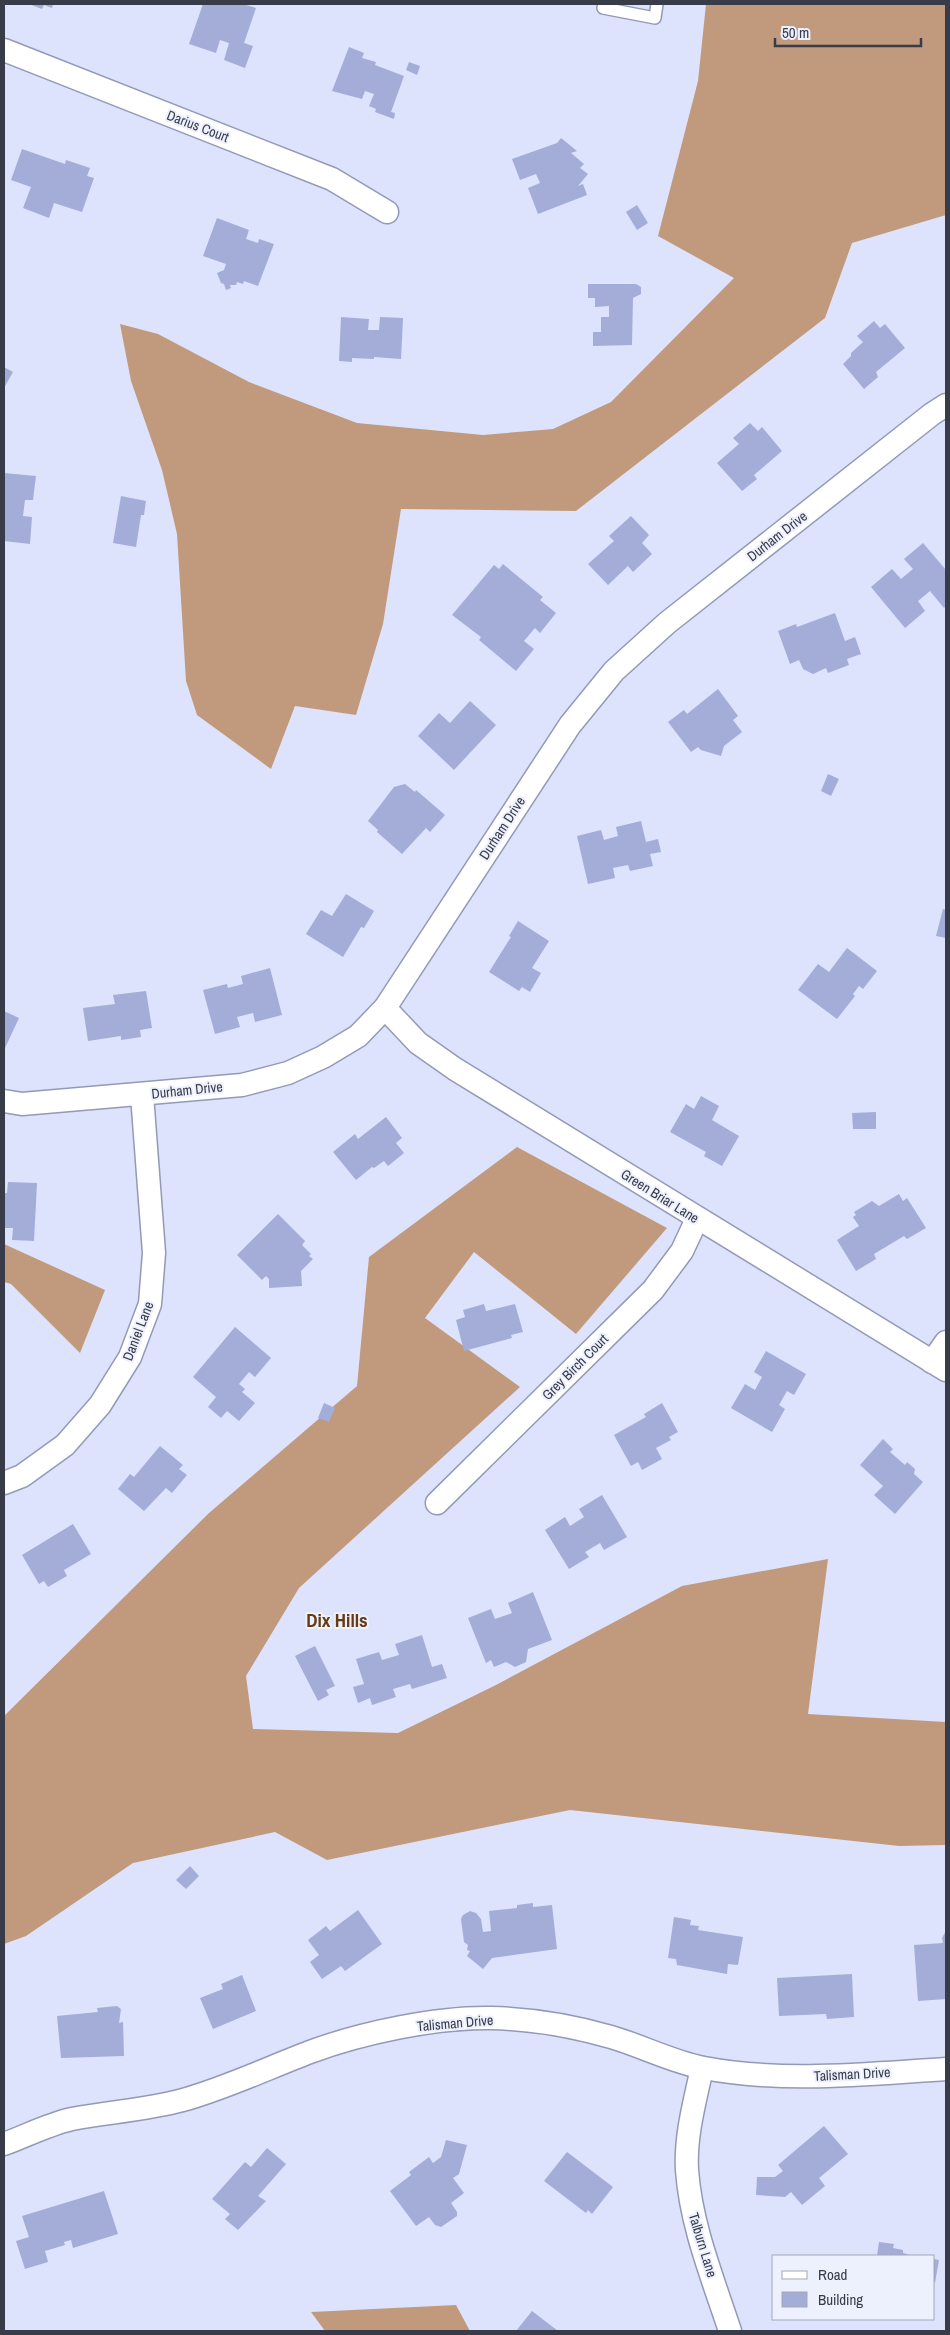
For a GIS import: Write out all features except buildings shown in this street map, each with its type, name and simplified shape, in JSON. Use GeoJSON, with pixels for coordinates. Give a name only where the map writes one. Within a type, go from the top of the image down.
{"type":"FeatureCollection","features":[{"type":"Feature","properties":{"kind":"street","name":"Darius Court"},"geometry":{"type":"LineString","coordinates":[[4,50],[332,178],[387,212]]}},
{"type":"Feature","properties":{"kind":"street","name":"Durham Drive"},"geometry":{"type":"LineString","coordinates":[[4,1101],[22,1104],[242,1085],[288,1073],[358,1036],[384,1008],[570,725],[614,671],[667,624],[932,414],[946,405]]}},
{"type":"Feature","properties":{"kind":"street","name":"Green Briar Lane"},"geometry":{"type":"LineString","coordinates":[[384,1008],[418,1043],[455,1069],[939,1366]]}},
{"type":"Feature","properties":{"kind":"street","name":"Daniel Lane"},"geometry":{"type":"LineString","coordinates":[[4,1483],[22,1476],[65,1445],[100,1405],[130,1357],[150,1304],[154,1253],[142,1095]]}},
{"type":"Feature","properties":{"kind":"street","name":"Grey Birch Court"},"geometry":{"type":"LineString","coordinates":[[437,1503],[653,1290],[682,1251],[697,1219]]}},
{"type":"Feature","properties":{"kind":"street"},"geometry":{"type":"LineString","coordinates":[[939,1366],[946,1342]]}},
{"type":"Feature","properties":{"kind":"street","name":"Talisman Drive"},"geometry":{"type":"LineString","coordinates":[[4,2144],[70,2120],[130,2112],[184,2099],[246,2078],[313,2051],[379,2031],[490,2018],[548,2023],[610,2036],[702,2068],[757,2075],[822,2077],[946,2068]]}},
{"type":"Feature","properties":{"kind":"street","name":"Talburn Lane"},"geometry":{"type":"LineString","coordinates":[[702,2068],[691,2119],[687,2168],[694,2219],[730,2331]]}},
{"type":"Feature","properties":{"kind":"lane"},"geometry":{"type":"LineString","coordinates":[[604,4],[603,8],[654,18],[657,4]]}},
{"type":"Feature","properties":{"kind":"shaded area"},"geometry":{"type":"Polygon","coordinates":[[[706,4],[946,4],[946,215],[852,243],[825,318],[576,511],[401,509],[383,624],[356,715],[295,706],[271,769],[197,715],[186,681],[177,534],[162,470],[131,381],[120,324],[158,334],[249,382],[357,423],[483,435],[553,429],[611,402],[734,278],[658,236],[698,81],[706,4]]]}},
{"type":"Feature","properties":{"kind":"shaded area"},"geometry":{"type":"Polygon","coordinates":[[[517,1147],[667,1228],[576,1334],[474,1252],[425,1318],[520,1387],[299,1588],[246,1676],[253,1729],[398,1733],[496,1685],[682,1586],[828,1559],[808,1714],[946,1722],[946,1845],[899,1846],[570,1810],[327,1860],[275,1832],[133,1863],[26,1936],[4,1944],[4,1716],[209,1513],[357,1386],[369,1257],[517,1147]]]}},
{"type":"Feature","properties":{"kind":"shaded area"},"geometry":{"type":"Polygon","coordinates":[[[4,1244],[105,1290],[80,1353],[11,1284],[4,1282],[4,1244]]]}},
{"type":"Feature","properties":{"kind":"shaded area"},"geometry":{"type":"Polygon","coordinates":[[[456,2305],[470,2331],[325,2331],[311,2312],[456,2305]]]}},
{"type":"Feature","properties":{"kind":"district","name":"Dix Hills"},"geometry":{"type":"Point","coordinates":[337,1620]}}]}
